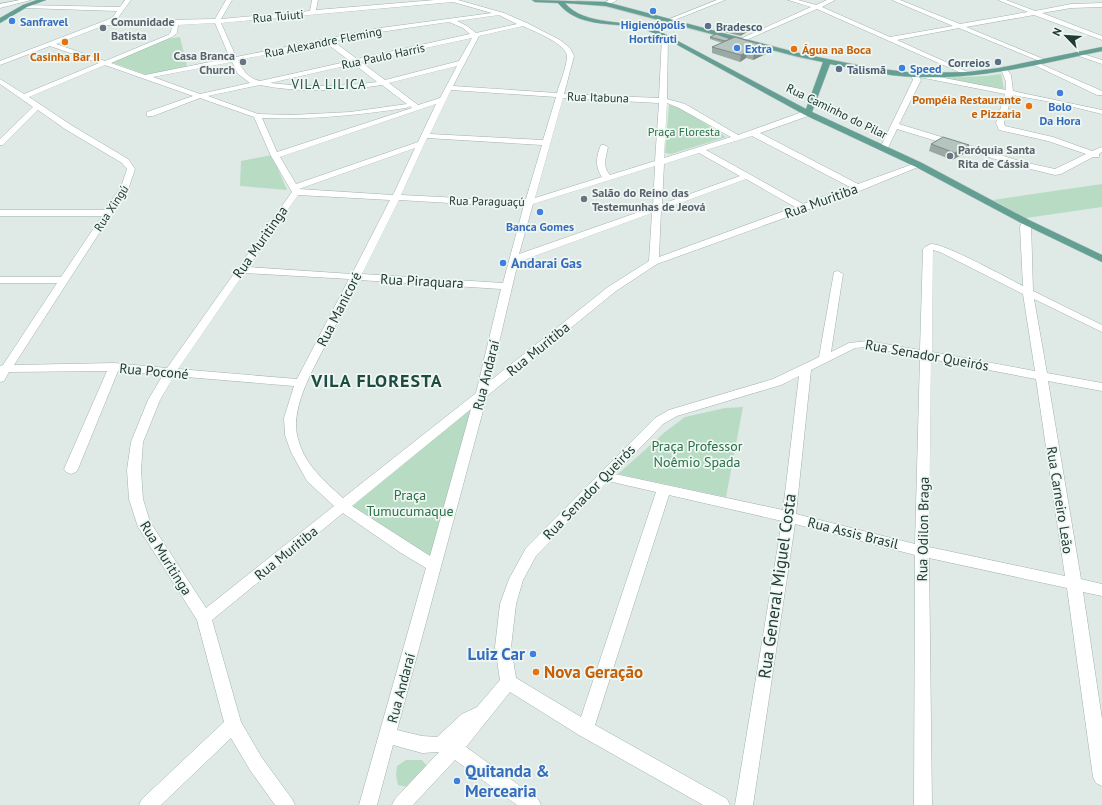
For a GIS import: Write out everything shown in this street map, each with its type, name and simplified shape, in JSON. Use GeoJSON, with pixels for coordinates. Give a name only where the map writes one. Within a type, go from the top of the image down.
{"type":"FeatureCollection","features":[{"type":"Feature","properties":{"kind":"main road"},"geometry":{"type":"LineString","coordinates":[[0,20],[25,6],[43,0]]}},
{"type":"Feature","properties":{"kind":"main road"},"geometry":{"type":"LineString","coordinates":[[535,0],[606,4],[827,62],[916,75],[968,74],[1004,69],[1102,49]]}},
{"type":"Feature","properties":{"kind":"main road","name":"Rua Caminho do Pilar"},"geometry":{"type":"LineString","coordinates":[[559,1],[574,15],[596,20],[641,26],[665,36],[808,113],[919,165],[1026,222],[1102,259]]}},
{"type":"Feature","properties":{"kind":"main road"},"geometry":{"type":"LineString","coordinates":[[808,113],[827,62]]}},
{"type":"Feature","properties":{"kind":"street"},"geometry":{"type":"LineString","coordinates":[[0,6],[28,0]]}},
{"type":"Feature","properties":{"kind":"street"},"geometry":{"type":"LineString","coordinates":[[25,6],[38,0]]}},
{"type":"Feature","properties":{"kind":"street"},"geometry":{"type":"LineString","coordinates":[[0,63],[115,18],[128,0]]}},
{"type":"Feature","properties":{"kind":"street"},"geometry":{"type":"LineString","coordinates":[[229,0],[217,21],[235,59],[238,70],[242,75],[258,83],[294,88],[317,89],[354,87],[382,83],[461,63]]}},
{"type":"Feature","properties":{"kind":"street"},"geometry":{"type":"LineString","coordinates":[[313,13],[315,0]]}},
{"type":"Feature","properties":{"kind":"street","name":"Rua Tuiuti"},"geometry":{"type":"LineString","coordinates":[[103,23],[174,23],[217,21],[453,0]]}},
{"type":"Feature","properties":{"kind":"street","name":"Rua Andaraí"},"geometry":{"type":"LineString","coordinates":[[368,805],[481,395],[513,260],[545,143],[571,56],[568,49],[558,41],[525,24],[468,2],[453,0]]}},
{"type":"Feature","properties":{"kind":"street"},"geometry":{"type":"LineString","coordinates":[[606,4],[614,0]]}},
{"type":"Feature","properties":{"kind":"street"},"geometry":{"type":"LineString","coordinates":[[670,20],[722,0]]}},
{"type":"Feature","properties":{"kind":"street"},"geometry":{"type":"LineString","coordinates":[[791,0],[817,6],[968,74]]}},
{"type":"Feature","properties":{"kind":"street"},"geometry":{"type":"LineString","coordinates":[[742,40],[832,0]]}},
{"type":"Feature","properties":{"kind":"street"},"geometry":{"type":"LineString","coordinates":[[895,0],[1044,61]]}},
{"type":"Feature","properties":{"kind":"street"},"geometry":{"type":"LineString","coordinates":[[1001,0],[1102,38]]}},
{"type":"Feature","properties":{"kind":"street"},"geometry":{"type":"LineString","coordinates":[[891,39],[1035,12],[1078,6],[1102,5]]}},
{"type":"Feature","properties":{"kind":"street"},"geometry":{"type":"LineString","coordinates":[[25,6],[121,9]]}},
{"type":"Feature","properties":{"kind":"street"},"geometry":{"type":"LineString","coordinates":[[0,14],[11,14]]}},
{"type":"Feature","properties":{"kind":"street","name":"Rua Alexandre Fleming"},"geometry":{"type":"LineString","coordinates":[[144,77],[394,27],[502,14]]}},
{"type":"Feature","properties":{"kind":"street"},"geometry":{"type":"LineString","coordinates":[[449,20],[465,27],[476,36]]}},
{"type":"Feature","properties":{"kind":"street"},"geometry":{"type":"LineString","coordinates":[[23,97],[105,62],[172,36],[174,33],[174,23]]}},
{"type":"Feature","properties":{"kind":"street","name":"Rua Paulo Harris"},"geometry":{"type":"LineString","coordinates":[[150,114],[200,96],[525,24]]}},
{"type":"Feature","properties":{"kind":"street","name":"Rua Manicoré"},"geometry":{"type":"LineString","coordinates":[[435,566],[344,507],[312,478],[297,452],[291,435],[290,418],[302,383],[396,197],[442,100],[476,36]]}},
{"type":"Feature","properties":{"kind":"street"},"geometry":{"type":"LineString","coordinates":[[654,262],[665,36]]}},
{"type":"Feature","properties":{"kind":"street"},"geometry":{"type":"LineString","coordinates":[[327,40],[382,83],[433,118]]}},
{"type":"Feature","properties":{"kind":"street"},"geometry":{"type":"LineString","coordinates":[[51,44],[257,116],[298,117],[350,114],[415,107]]}},
{"type":"Feature","properties":{"kind":"street"},"geometry":{"type":"LineString","coordinates":[[664,47],[681,45]]}},
{"type":"Feature","properties":{"kind":"street"},"geometry":{"type":"LineString","coordinates":[[1078,54],[1102,62]]}},
{"type":"Feature","properties":{"kind":"street"},"geometry":{"type":"LineString","coordinates":[[1034,63],[1100,93]]}},
{"type":"Feature","properties":{"kind":"street"},"geometry":{"type":"LineString","coordinates":[[1004,69],[1010,88],[1000,126],[1004,129],[1050,139],[1102,157]]}},
{"type":"Feature","properties":{"kind":"street"},"geometry":{"type":"LineString","coordinates":[[884,148],[917,80],[916,75],[1009,94],[1070,104],[1102,112]]}},
{"type":"Feature","properties":{"kind":"street","name":"Rua Xingú"},"geometry":{"type":"LineString","coordinates":[[0,81],[68,127],[118,157],[129,166],[130,174],[125,187],[2,372]]}},
{"type":"Feature","properties":{"kind":"street","name":"Rua Itabuna"},"geometry":{"type":"LineString","coordinates":[[449,88],[549,94],[559,96],[663,100],[682,106],[738,138]]}},
{"type":"Feature","properties":{"kind":"street"},"geometry":{"type":"LineString","coordinates":[[275,156],[415,107],[442,100]]}},
{"type":"Feature","properties":{"kind":"street"},"geometry":{"type":"LineString","coordinates":[[0,143],[38,106]]}},
{"type":"Feature","properties":{"kind":"street","name":"Rua Paraguaçú"},"geometry":{"type":"LineString","coordinates":[[294,190],[500,203],[530,202],[738,138],[808,113]]}},
{"type":"Feature","properties":{"kind":"street"},"geometry":{"type":"LineString","coordinates":[[257,116],[275,156],[294,190],[424,140],[545,143]]}},
{"type":"Feature","properties":{"kind":"street"},"geometry":{"type":"LineString","coordinates":[[894,125],[1021,164],[1055,172],[1058,172],[1102,148]]}},
{"type":"Feature","properties":{"kind":"street"},"geometry":{"type":"LineString","coordinates":[[753,133],[858,188]]}},
{"type":"Feature","properties":{"kind":"street"},"geometry":{"type":"LineString","coordinates":[[604,147],[600,169],[608,178]]}},
{"type":"Feature","properties":{"kind":"street"},"geometry":{"type":"LineString","coordinates":[[700,150],[803,208]]}},
{"type":"Feature","properties":{"kind":"street","name":"Rua Muritiba"},"geometry":{"type":"LineString","coordinates":[[204,618],[344,507],[612,289],[654,262],[919,165]]}},
{"type":"Feature","properties":{"kind":"street"},"geometry":{"type":"LineString","coordinates":[[513,260],[747,176]]}},
{"type":"Feature","properties":{"kind":"street","name":"Rua Muritinga"},"geometry":{"type":"LineString","coordinates":[[286,805],[256,764],[233,725],[204,618],[143,523],[136,499],[134,470],[137,442],[154,400],[170,372],[241,270],[294,190]]}},
{"type":"Feature","properties":{"kind":"street"},"geometry":{"type":"LineString","coordinates":[[0,213],[108,213]]}},
{"type":"Feature","properties":{"kind":"street","name":"Rua Carneiro Leão"},"geometry":{"type":"LineString","coordinates":[[1026,222],[1028,292],[1074,584],[1102,777]]}},
{"type":"Feature","properties":{"kind":"street","name":"Rua Odilon Braga"},"geometry":{"type":"LineString","coordinates":[[923,805],[922,551],[928,249],[932,247],[943,250],[1028,292]]}},
{"type":"Feature","properties":{"kind":"street","name":"Rua Piraquara"},"geometry":{"type":"LineString","coordinates":[[241,270],[508,286]]}},
{"type":"Feature","properties":{"kind":"street"},"geometry":{"type":"LineString","coordinates":[[824,358],[838,274]]}},
{"type":"Feature","properties":{"kind":"street"},"geometry":{"type":"LineString","coordinates":[[0,280],[64,280]]}},
{"type":"Feature","properties":{"kind":"street"},"geometry":{"type":"LineString","coordinates":[[1028,292],[1102,329]]}},
{"type":"Feature","properties":{"kind":"street","name":"Rua Senador Queirós"},"geometry":{"type":"LineString","coordinates":[[508,682],[503,647],[508,604],[516,579],[531,552],[659,421],[673,413],[777,382],[853,345],[863,344],[926,354],[1102,387]]}},
{"type":"Feature","properties":{"kind":"street"},"geometry":{"type":"LineString","coordinates":[[71,469],[114,367]]}},
{"type":"Feature","properties":{"kind":"street","name":"Rua Poconé"},"geometry":{"type":"LineString","coordinates":[[2,372],[114,367],[302,383]]}},
{"type":"Feature","properties":{"kind":"street","name":"Rua General Miguel Costa"},"geometry":{"type":"LineString","coordinates":[[744,805],[789,517],[806,367]]}},
{"type":"Feature","properties":{"kind":"street","name":"Rua Assis Brasil"},"geometry":{"type":"LineString","coordinates":[[605,476],[789,517],[922,551],[1102,590]]}},
{"type":"Feature","properties":{"kind":"street"},"geometry":{"type":"LineString","coordinates":[[585,729],[664,489]]}},
{"type":"Feature","properties":{"kind":"street"},"geometry":{"type":"LineString","coordinates":[[401,805],[454,749],[508,682],[585,729],[721,805]]}},
{"type":"Feature","properties":{"kind":"street"},"geometry":{"type":"LineString","coordinates":[[388,736],[428,745],[440,744],[455,733],[472,716],[482,715]]}},
{"type":"Feature","properties":{"kind":"street"},"geometry":{"type":"LineString","coordinates":[[148,805],[233,725]]}},
{"type":"Feature","properties":{"kind":"street"},"geometry":{"type":"LineString","coordinates":[[454,749],[532,805]]}},
{"type":"Feature","properties":{"kind":"shaded area"},"geometry":{"type":"Polygon","coordinates":[[[577,0],[599,1],[814,56],[897,71],[895,76],[802,59],[605,7],[574,4],[577,0]]]}},
{"type":"Feature","properties":{"kind":"green space"},"geometry":{"type":"Polygon","coordinates":[[[180,37],[187,66],[147,75],[111,62],[167,39],[180,37]]]}},
{"type":"Feature","properties":{"kind":"green space"},"geometry":{"type":"Polygon","coordinates":[[[1001,74],[1004,89],[938,78],[986,76],[1001,74]]]}},
{"type":"Feature","properties":{"kind":"green space","name":"Praça Floresta"},"geometry":{"type":"Polygon","coordinates":[[[669,105],[678,106],[726,137],[671,154],[665,153],[669,105]]]}},
{"type":"Feature","properties":{"kind":"green space"},"geometry":{"type":"Polygon","coordinates":[[[272,155],[287,190],[240,186],[241,161],[272,155]]]}},
{"type":"Feature","properties":{"kind":"green space"},"geometry":{"type":"Polygon","coordinates":[[[1102,184],[1102,207],[1026,218],[993,200],[1102,184]]]}},
{"type":"Feature","properties":{"kind":"green space","name":"Praça Tumucumaque"},"geometry":{"type":"Polygon","coordinates":[[[476,404],[430,556],[352,506],[476,404]]]}},
{"type":"Feature","properties":{"kind":"green space","name":"Praça Professor Noêmio Spada"},"geometry":{"type":"Polygon","coordinates":[[[743,407],[726,497],[618,474],[665,432],[685,417],[725,408],[743,407]]]}},
{"type":"Feature","properties":{"kind":"green space"},"geometry":{"type":"Polygon","coordinates":[[[406,760],[422,760],[427,766],[407,787],[398,785],[396,775],[397,766],[406,760]]]}},
{"type":"Feature","properties":{"kind":"building"},"geometry":{"type":"Polygon","coordinates":[[[731,26],[748,30],[741,34],[724,30],[731,26]]]}},
{"type":"Feature","properties":{"kind":"building"},"geometry":{"type":"Polygon","coordinates":[[[716,34],[731,39],[725,41],[710,37],[716,34]]]}},
{"type":"Feature","properties":{"kind":"building"},"geometry":{"type":"Polygon","coordinates":[[[735,37],[769,47],[754,54],[747,52],[741,55],[712,47],[735,37]]]}},
{"type":"Feature","properties":{"kind":"building"},"geometry":{"type":"Polygon","coordinates":[[[943,137],[969,145],[955,153],[931,144],[943,137]]]}},
{"type":"Feature","properties":{"kind":"place","name":"Higienópolis Hortifruti"},"geometry":{"type":"Point","coordinates":[653,11]}},
{"type":"Feature","properties":{"kind":"place","name":"Sanfravel"},"geometry":{"type":"Point","coordinates":[12,21]}},
{"type":"Feature","properties":{"kind":"place","name":"Bradesco"},"geometry":{"type":"Point","coordinates":[708,26]}},
{"type":"Feature","properties":{"kind":"place","name":"Comunidade Batista"},"geometry":{"type":"Point","coordinates":[103,28]}},
{"type":"Feature","properties":{"kind":"place","name":"Casinha Bar II"},"geometry":{"type":"Point","coordinates":[65,42]}},
{"type":"Feature","properties":{"kind":"place","name":"Extra"},"geometry":{"type":"Point","coordinates":[737,48]}},
{"type":"Feature","properties":{"kind":"place","name":"Água na Boca"},"geometry":{"type":"Point","coordinates":[794,49]}},
{"type":"Feature","properties":{"kind":"place","name":"Casa Branca Church"},"geometry":{"type":"Point","coordinates":[243,62]}},
{"type":"Feature","properties":{"kind":"place","name":"Correios"},"geometry":{"type":"Point","coordinates":[998,62]}},
{"type":"Feature","properties":{"kind":"place","name":"Speed"},"geometry":{"type":"Point","coordinates":[902,68]}},
{"type":"Feature","properties":{"kind":"place","name":"Talismã"},"geometry":{"type":"Point","coordinates":[839,69]}},
{"type":"Feature","properties":{"kind":"place","name":"Bolo Da Hora"},"geometry":{"type":"Point","coordinates":[1060,93]}},
{"type":"Feature","properties":{"kind":"place","name":"Pompéia Restaurante e Pizzaria"},"geometry":{"type":"Point","coordinates":[1029,106]}},
{"type":"Feature","properties":{"kind":"place","name":"Paróquia Santa Rita de Cássia"},"geometry":{"type":"Point","coordinates":[950,156]}},
{"type":"Feature","properties":{"kind":"place","name":"Salão do Reino das Testemunhas de Jeová"},"geometry":{"type":"Point","coordinates":[584,199]}},
{"type":"Feature","properties":{"kind":"place","name":"Banca Gomes"},"geometry":{"type":"Point","coordinates":[540,212]}},
{"type":"Feature","properties":{"kind":"place","name":"Andarai Gas"},"geometry":{"type":"Point","coordinates":[503,263]}},
{"type":"Feature","properties":{"kind":"place","name":"Luiz Car"},"geometry":{"type":"Point","coordinates":[533,654]}},
{"type":"Feature","properties":{"kind":"place","name":"Nova Geração"},"geometry":{"type":"Point","coordinates":[536,672]}},
{"type":"Feature","properties":{"kind":"place","name":"Quitanda & Mercearia"},"geometry":{"type":"Point","coordinates":[457,781]}},
{"type":"Feature","properties":{"kind":"district","name":"VILA LILICA"},"geometry":{"type":"Point","coordinates":[329,84]}},
{"type":"Feature","properties":{"kind":"district","name":"VILA FLORESTA"},"geometry":{"type":"Point","coordinates":[377,380]}}]}
